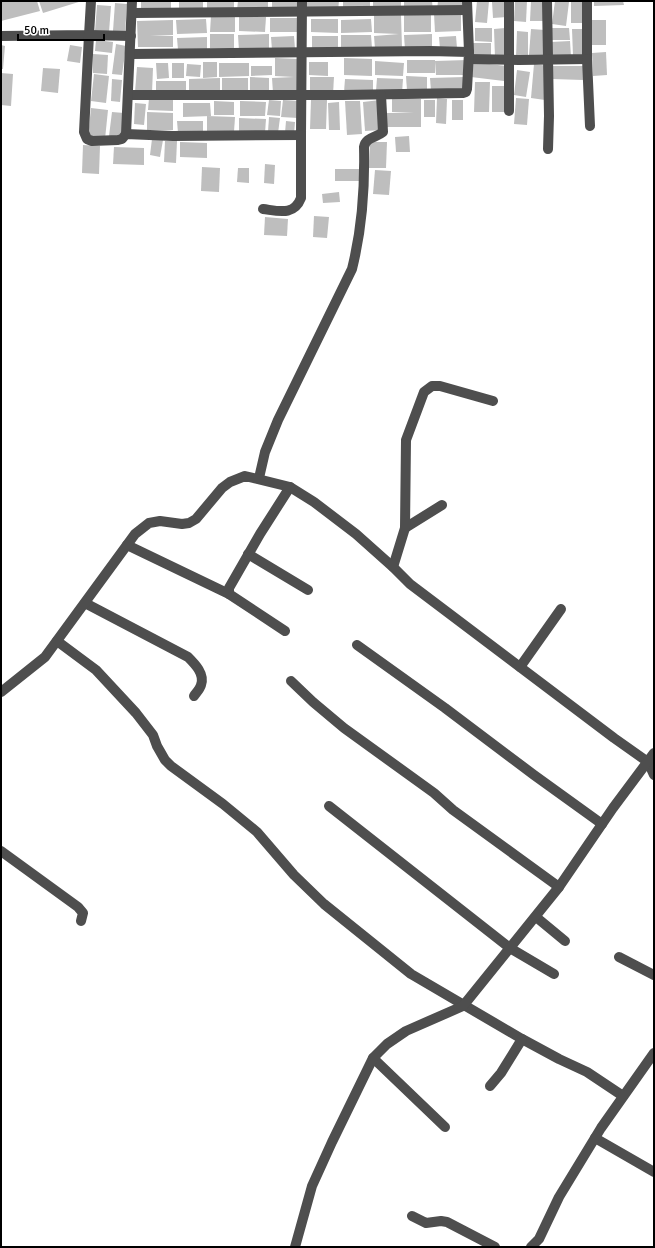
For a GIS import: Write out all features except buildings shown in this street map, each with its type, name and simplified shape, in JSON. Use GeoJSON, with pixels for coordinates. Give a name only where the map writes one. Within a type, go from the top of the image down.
{"type":"FeatureCollection","features":[{"type":"Feature","properties":{"kind":"street"},"geometry":{"type":"LineString","coordinates":[[91,1],[84,135],[89,140],[98,141],[121,140],[126,134],[131,54],[132,1]]}},
{"type":"Feature","properties":{"kind":"street"},"geometry":{"type":"LineString","coordinates":[[263,209],[286,212],[299,205],[301,198],[302,1]]}},
{"type":"Feature","properties":{"kind":"street"},"geometry":{"type":"LineString","coordinates":[[509,1],[509,111]]}},
{"type":"Feature","properties":{"kind":"street"},"geometry":{"type":"LineString","coordinates":[[547,1],[549,116],[548,149]]}},
{"type":"Feature","properties":{"kind":"street"},"geometry":{"type":"LineString","coordinates":[[587,1],[587,59],[590,126]]}},
{"type":"Feature","properties":{"kind":"street"},"geometry":{"type":"LineString","coordinates":[[129,95],[382,95],[466,92],[468,89],[469,56],[467,6],[302,12],[132,13]]}},
{"type":"Feature","properties":{"kind":"street"},"geometry":{"type":"LineString","coordinates":[[1,36],[131,36]]}},
{"type":"Feature","properties":{"kind":"street"},"geometry":{"type":"LineString","coordinates":[[131,54],[430,51],[508,60],[587,59]]}},
{"type":"Feature","properties":{"kind":"street"},"geometry":{"type":"LineString","coordinates":[[259,478],[266,452],[278,420],[348,281],[352,269],[358,246],[362,219],[365,182],[364,147],[368,140],[381,134],[383,131],[382,95]]}},
{"type":"Feature","properties":{"kind":"street"},"geometry":{"type":"LineString","coordinates":[[126,134],[173,136],[301,135]]}},
{"type":"Feature","properties":{"kind":"street"},"geometry":{"type":"LineString","coordinates":[[393,567],[405,528],[406,440],[424,392],[432,386],[440,386],[493,401]]}},
{"type":"Feature","properties":{"kind":"street"},"geometry":{"type":"LineString","coordinates":[[1,692],[44,657],[85,604],[135,534],[149,523],[160,521],[182,524],[189,523],[196,519],[222,488],[230,482],[246,476],[259,478],[290,487],[314,502],[356,534],[410,584],[648,762],[654,775]]}},
{"type":"Feature","properties":{"kind":"street"},"geometry":{"type":"LineString","coordinates":[[230,594],[229,588],[248,554],[290,487]]}},
{"type":"Feature","properties":{"kind":"street"},"geometry":{"type":"LineString","coordinates":[[405,528],[442,505]]}},
{"type":"Feature","properties":{"kind":"street"},"geometry":{"type":"LineString","coordinates":[[127,545],[230,594],[285,630]]}},
{"type":"Feature","properties":{"kind":"street"},"geometry":{"type":"LineString","coordinates":[[248,554],[308,590]]}},
{"type":"Feature","properties":{"kind":"street"},"geometry":{"type":"LineString","coordinates":[[85,604],[188,657],[196,665],[202,680],[201,686],[194,696]]}},
{"type":"Feature","properties":{"kind":"street"},"geometry":{"type":"LineString","coordinates":[[520,667],[561,609]]}},
{"type":"Feature","properties":{"kind":"street"},"geometry":{"type":"LineString","coordinates":[[58,640],[96,670],[136,713],[148,728],[160,752],[171,766],[223,804],[257,832],[294,875],[324,904],[411,974],[463,1006],[522,1039],[587,1072],[623,1096]]}},
{"type":"Feature","properties":{"kind":"street"},"geometry":{"type":"LineString","coordinates":[[357,646],[445,708],[602,824]]}},
{"type":"Feature","properties":{"kind":"street"},"geometry":{"type":"LineString","coordinates":[[291,681],[312,702],[344,728],[434,793],[453,810],[559,888]]}},
{"type":"Feature","properties":{"kind":"street"},"geometry":{"type":"LineString","coordinates":[[295,1247],[312,1186],[373,1058],[387,1044],[406,1031],[463,1006],[559,888],[626,789],[654,753]]}},
{"type":"Feature","properties":{"kind":"street"},"geometry":{"type":"LineString","coordinates":[[329,806],[510,948],[554,974]]}},
{"type":"Feature","properties":{"kind":"street"},"geometry":{"type":"LineString","coordinates":[[1,851],[78,907],[83,913],[82,921]]}},
{"type":"Feature","properties":{"kind":"street"},"geometry":{"type":"LineString","coordinates":[[536,917],[565,941]]}},
{"type":"Feature","properties":{"kind":"street"},"geometry":{"type":"LineString","coordinates":[[619,957],[654,975]]}},
{"type":"Feature","properties":{"kind":"street"},"geometry":{"type":"LineString","coordinates":[[490,1086],[501,1073],[522,1039]]}},
{"type":"Feature","properties":{"kind":"street"},"geometry":{"type":"LineString","coordinates":[[531,1247],[539,1239],[559,1197],[595,1138],[654,1053]]}},
{"type":"Feature","properties":{"kind":"street"},"geometry":{"type":"LineString","coordinates":[[373,1058],[445,1127]]}},
{"type":"Feature","properties":{"kind":"street"},"geometry":{"type":"LineString","coordinates":[[595,1138],[654,1172]]}},
{"type":"Feature","properties":{"kind":"street"},"geometry":{"type":"LineString","coordinates":[[412,1216],[426,1223],[441,1221],[447,1222],[495,1247]]}}]}
